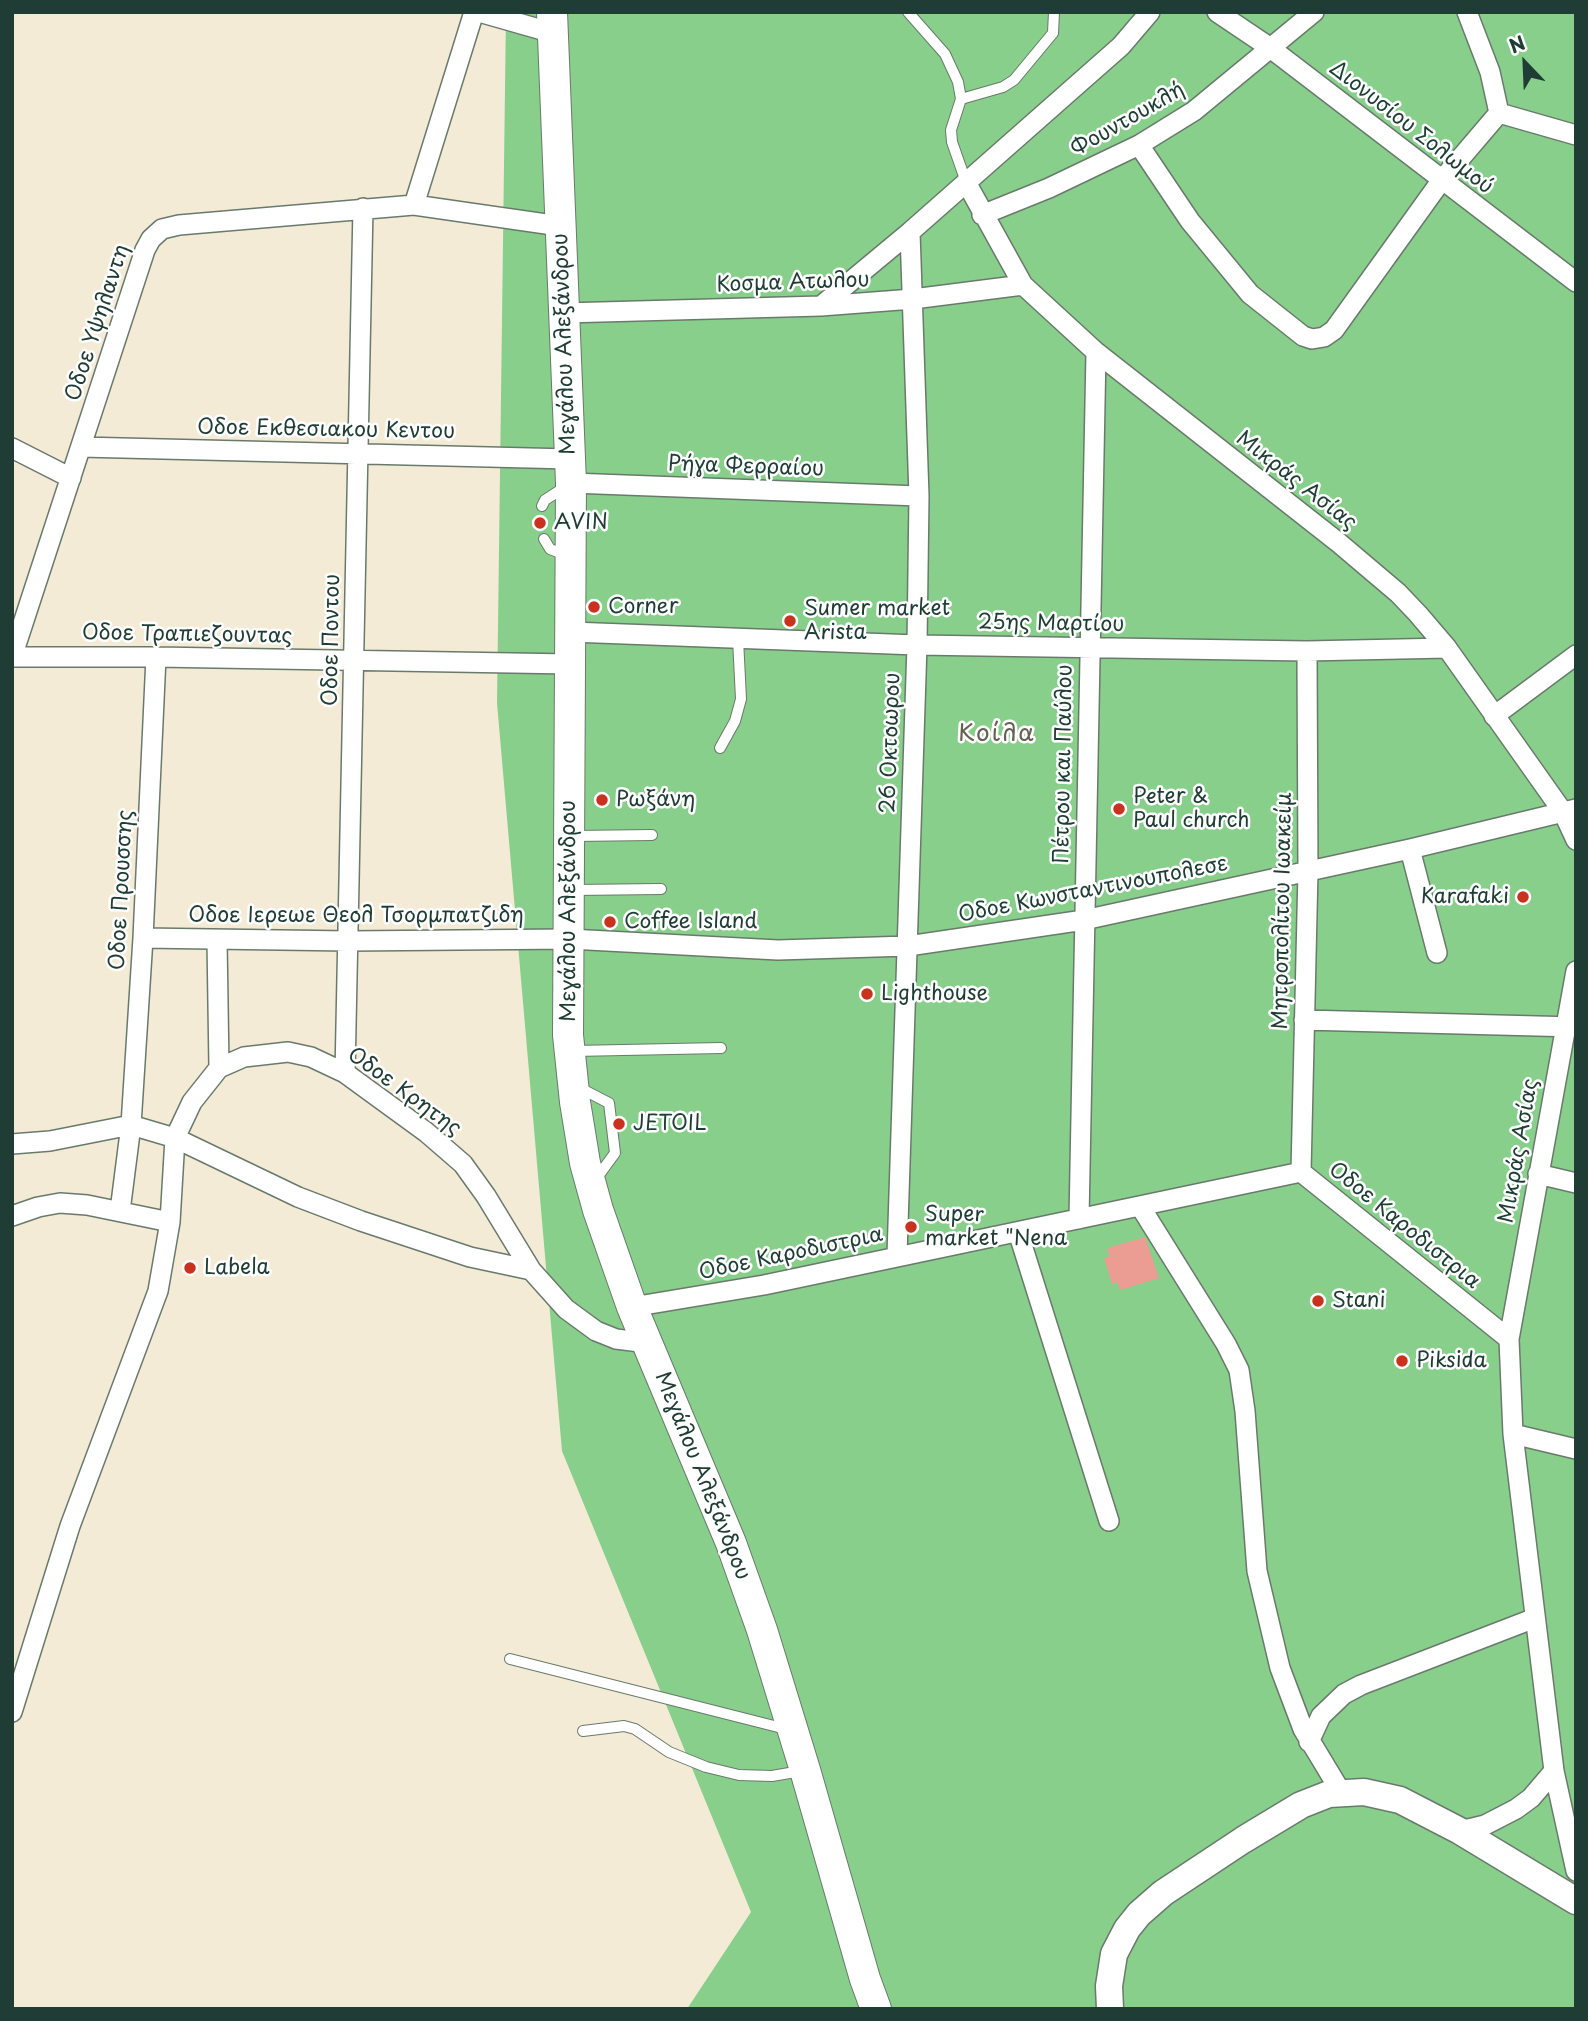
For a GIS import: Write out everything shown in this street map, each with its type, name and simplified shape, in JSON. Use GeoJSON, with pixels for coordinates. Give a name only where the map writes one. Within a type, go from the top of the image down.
{"type":"FeatureCollection","features":[{"type":"Feature","properties":{"kind":"main road","name":"Μεγάλου Αλεξάνδρου"},"geometry":{"type":"LineString","coordinates":[[552,23],[571,471],[570,1052],[584,1154],[602,1223],[632,1307],[731,1543],[805,1770],[865,1979]]}},
{"type":"Feature","properties":{"kind":"main road"},"geometry":{"type":"LineString","coordinates":[[1110,2009],[1109,1986],[1114,1954],[1139,1914],[1163,1893],[1301,1805],[1341,1792],[1364,1792],[1400,1800],[1460,1831],[1576,1901]]}},
{"type":"Feature","properties":{"kind":"main road"},"geometry":{"type":"LineString","coordinates":[[865,1979],[869,2009]]}},
{"type":"Feature","properties":{"kind":"main road"},"geometry":{"type":"LineString","coordinates":[[865,1979],[876,2009]]}},
{"type":"Feature","properties":{"kind":"street"},"geometry":{"type":"LineString","coordinates":[[414,205],[474,12]]}},
{"type":"Feature","properties":{"kind":"street"},"geometry":{"type":"LineString","coordinates":[[479,12],[552,23]]}},
{"type":"Feature","properties":{"kind":"street"},"geometry":{"type":"LineString","coordinates":[[821,306],[910,232],[1121,46],[1150,12]]}},
{"type":"Feature","properties":{"kind":"street","name":"Διονυσίου Σολωμού"},"geometry":{"type":"LineString","coordinates":[[1217,12],[1269,47],[1576,282]]}},
{"type":"Feature","properties":{"kind":"street","name":"Φουντουκλή"},"geometry":{"type":"LineString","coordinates":[[982,215],[1049,188],[1139,145],[1194,111],[1314,12]]}},
{"type":"Feature","properties":{"kind":"street"},"geometry":{"type":"LineString","coordinates":[[1467,12],[1490,72],[1499,113]]}},
{"type":"Feature","properties":{"kind":"street"},"geometry":{"type":"LineString","coordinates":[[1499,113],[1576,135]]}},
{"type":"Feature","properties":{"kind":"street"},"geometry":{"type":"LineString","coordinates":[[1139,145],[1191,221],[1250,294],[1303,336],[1312,339],[1324,337],[1334,330],[1441,181],[1499,113]]}},
{"type":"Feature","properties":{"kind":"street","name":"Μικράς Ασίας"},"geometry":{"type":"LineString","coordinates":[[966,182],[1023,285],[1096,352],[1339,543],[1398,593],[1447,648],[1494,716],[1569,811],[1576,840]]}},
{"type":"Feature","properties":{"kind":"street","name":"Oδοε Υψηλαντη"},"geometry":{"type":"LineString","coordinates":[[14,647],[145,250],[151,239],[162,229],[179,225],[414,205],[561,226]]}},
{"type":"Feature","properties":{"kind":"street","name":"Oδοε Ποντου"},"geometry":{"type":"LineString","coordinates":[[345,1073],[363,208]]}},
{"type":"Feature","properties":{"kind":"street","name":"26 Οκτοωρου"},"geometry":{"type":"LineString","coordinates":[[897,1255],[917,645],[919,496],[910,232]]}},
{"type":"Feature","properties":{"kind":"street","name":"Κοσμα Ατωλου"},"geometry":{"type":"LineString","coordinates":[[564,313],[821,306],[914,299],[1023,285]]}},
{"type":"Feature","properties":{"kind":"street","name":"Πέτρου και Παύλου"},"geometry":{"type":"LineString","coordinates":[[1079,1219],[1096,352]]}},
{"type":"Feature","properties":{"kind":"street","name":"Oδοε Εκθεσιακου Κεντου"},"geometry":{"type":"LineString","coordinates":[[81,447],[358,454],[571,471]]}},
{"type":"Feature","properties":{"kind":"street"},"geometry":{"type":"LineString","coordinates":[[12,448],[71,478]]}},
{"type":"Feature","properties":{"kind":"street","name":"Ρήγα Φερραίου"},"geometry":{"type":"LineString","coordinates":[[571,471],[919,496]]}},
{"type":"Feature","properties":{"kind":"street","name":"25ης Μαρτίου"},"geometry":{"type":"LineString","coordinates":[[570,632],[917,645],[1307,651],[1447,648]]}},
{"type":"Feature","properties":{"kind":"street","name":"Oδοε Τραπιεζουντας"},"geometry":{"type":"LineString","coordinates":[[14,647],[156,657],[571,663]]}},
{"type":"Feature","properties":{"kind":"street","name":"Μητροπολίτου Ιωακείμ"},"geometry":{"type":"LineString","coordinates":[[1301,1172],[1308,870],[1307,651]]}},
{"type":"Feature","properties":{"kind":"street"},"geometry":{"type":"LineString","coordinates":[[1494,716],[1576,655]]}},
{"type":"Feature","properties":{"kind":"street","name":"Oδοε Προυσσης"},"geometry":{"type":"LineString","coordinates":[[120,1211],[131,1125],[156,657]]}},
{"type":"Feature","properties":{"kind":"street","name":"Oδοε Κωνσταντινουπολεσε"},"geometry":{"type":"LineString","coordinates":[[569,939],[778,950],[908,946],[1084,920],[1410,849],[1569,811]]}},
{"type":"Feature","properties":{"kind":"street"},"geometry":{"type":"LineString","coordinates":[[1410,849],[1437,953]]}},
{"type":"Feature","properties":{"kind":"street","name":"Oδοε Ιερεωε Θεολ Τσορμπατζιδη"},"geometry":{"type":"LineString","coordinates":[[143,938],[349,941],[569,939]]}},
{"type":"Feature","properties":{"kind":"street"},"geometry":{"type":"LineString","coordinates":[[12,1712],[70,1526],[158,1291],[170,1222],[175,1138],[192,1102],[219,1068],[217,940]]}},
{"type":"Feature","properties":{"kind":"street","name":"Μικράς Ασίας"},"geometry":{"type":"LineString","coordinates":[[1509,1339],[1538,1174],[1571,1027],[1576,971]]}},
{"type":"Feature","properties":{"kind":"street"},"geometry":{"type":"LineString","coordinates":[[1304,1020],[1571,1027]]}},
{"type":"Feature","properties":{"kind":"street","name":"Oδοε Κρητης"},"geometry":{"type":"LineString","coordinates":[[219,1068],[244,1057],[288,1052],[311,1056],[345,1073],[426,1132],[463,1164],[531,1270],[566,1309],[596,1331],[616,1339],[648,1343]]}},
{"type":"Feature","properties":{"kind":"street"},"geometry":{"type":"LineString","coordinates":[[12,1144],[50,1141],[131,1125],[175,1138],[323,1207],[470,1257],[531,1270]]}},
{"type":"Feature","properties":{"kind":"street","name":"Oδοε Καροδιστρια"},"geometry":{"type":"LineString","coordinates":[[632,1307],[764,1285],[1301,1172],[1509,1339]]}},
{"type":"Feature","properties":{"kind":"street"},"geometry":{"type":"LineString","coordinates":[[1538,1174],[1576,1183]]}},
{"type":"Feature","properties":{"kind":"street"},"geometry":{"type":"LineString","coordinates":[[12,1216],[60,1203],[87,1205],[170,1222]]}},
{"type":"Feature","properties":{"kind":"street"},"geometry":{"type":"LineString","coordinates":[[1140,1206],[1226,1344],[1238,1370],[1245,1411],[1257,1571],[1280,1668],[1309,1742],[1341,1792]]}},
{"type":"Feature","properties":{"kind":"street"},"geometry":{"type":"LineString","coordinates":[[1018,1232],[1108,1521]]}},
{"type":"Feature","properties":{"kind":"street"},"geometry":{"type":"LineString","coordinates":[[1509,1339],[1513,1434],[1554,1771],[1576,1871]]}},
{"type":"Feature","properties":{"kind":"street"},"geometry":{"type":"LineString","coordinates":[[1513,1434],[1576,1449]]}},
{"type":"Feature","properties":{"kind":"street"},"geometry":{"type":"LineString","coordinates":[[1309,1742],[1321,1716],[1344,1694],[1535,1618]]}},
{"type":"Feature","properties":{"kind":"street"},"geometry":{"type":"LineString","coordinates":[[1460,1831],[1485,1825],[1516,1809],[1531,1798],[1554,1771]]}},
{"type":"Feature","properties":{"kind":"lane"},"geometry":{"type":"LineString","coordinates":[[908,12],[950,62],[958,82],[961,99],[951,130],[951,142],[966,182]]}},
{"type":"Feature","properties":{"kind":"lane"},"geometry":{"type":"LineString","coordinates":[[961,99],[1003,87],[1014,80],[1053,33],[1054,12]]}},
{"type":"Feature","properties":{"kind":"lane"},"geometry":{"type":"LineString","coordinates":[[542,506],[571,471]]}},
{"type":"Feature","properties":{"kind":"lane"},"geometry":{"type":"LineString","coordinates":[[544,539],[550,549],[570,557]]}},
{"type":"Feature","properties":{"kind":"lane"},"geometry":{"type":"LineString","coordinates":[[720,748],[735,721],[741,699],[738,639]]}},
{"type":"Feature","properties":{"kind":"lane"},"geometry":{"type":"LineString","coordinates":[[570,836],[652,835]]}},
{"type":"Feature","properties":{"kind":"lane"},"geometry":{"type":"LineString","coordinates":[[569,890],[661,889]]}},
{"type":"Feature","properties":{"kind":"lane"},"geometry":{"type":"LineString","coordinates":[[570,1052],[721,1048]]}},
{"type":"Feature","properties":{"kind":"lane"},"geometry":{"type":"LineString","coordinates":[[510,1659],[793,1731]]}},
{"type":"Feature","properties":{"kind":"lane"},"geometry":{"type":"LineString","coordinates":[[583,1731],[624,1726],[635,1729],[669,1752],[706,1768],[739,1775],[772,1776],[805,1770]]}},
{"type":"Feature","properties":{"kind":"green space"},"geometry":{"type":"Polygon","coordinates":[[[506,12],[1576,12],[1576,2009],[687,2009],[751,1912],[562,1451],[497,703],[506,12]]]}},
{"type":"Feature","properties":{"kind":"building"},"geometry":{"type":"Polygon","coordinates":[[[1145,1237],[1159,1278],[1120,1290],[1117,1282],[1112,1284],[1104,1258],[1110,1256],[1107,1248],[1145,1237]]]}},
{"type":"Feature","properties":{"kind":"place","name":"AVIN"},"geometry":{"type":"Point","coordinates":[540,523]}},
{"type":"Feature","properties":{"kind":"place","name":"Corner"},"geometry":{"type":"Point","coordinates":[594,607]}},
{"type":"Feature","properties":{"kind":"place","name":"Sumer market Arista"},"geometry":{"type":"Point","coordinates":[790,621]}},
{"type":"Feature","properties":{"kind":"place","name":"Ρωξάνη"},"geometry":{"type":"Point","coordinates":[602,800]}},
{"type":"Feature","properties":{"kind":"place","name":"Peter & Paul church"},"geometry":{"type":"Point","coordinates":[1119,809]}},
{"type":"Feature","properties":{"kind":"place","name":"Karafaki"},"geometry":{"type":"Point","coordinates":[1523,897]}},
{"type":"Feature","properties":{"kind":"place","name":"Coffee Island"},"geometry":{"type":"Point","coordinates":[610,922]}},
{"type":"Feature","properties":{"kind":"place","name":"Lighthouse"},"geometry":{"type":"Point","coordinates":[867,994]}},
{"type":"Feature","properties":{"kind":"place","name":"JETOIL"},"geometry":{"type":"Point","coordinates":[619,1124]}},
{"type":"Feature","properties":{"kind":"place","name":"Super market \"Nena"},"geometry":{"type":"Point","coordinates":[911,1227]}},
{"type":"Feature","properties":{"kind":"place","name":"Labela"},"geometry":{"type":"Point","coordinates":[190,1268]}},
{"type":"Feature","properties":{"kind":"place","name":"Stani"},"geometry":{"type":"Point","coordinates":[1318,1301]}},
{"type":"Feature","properties":{"kind":"place","name":"Piksida"},"geometry":{"type":"Point","coordinates":[1402,1361]}},
{"type":"Feature","properties":{"kind":"district","name":"Κοίλα"},"geometry":{"type":"Point","coordinates":[997,734]}}]}
